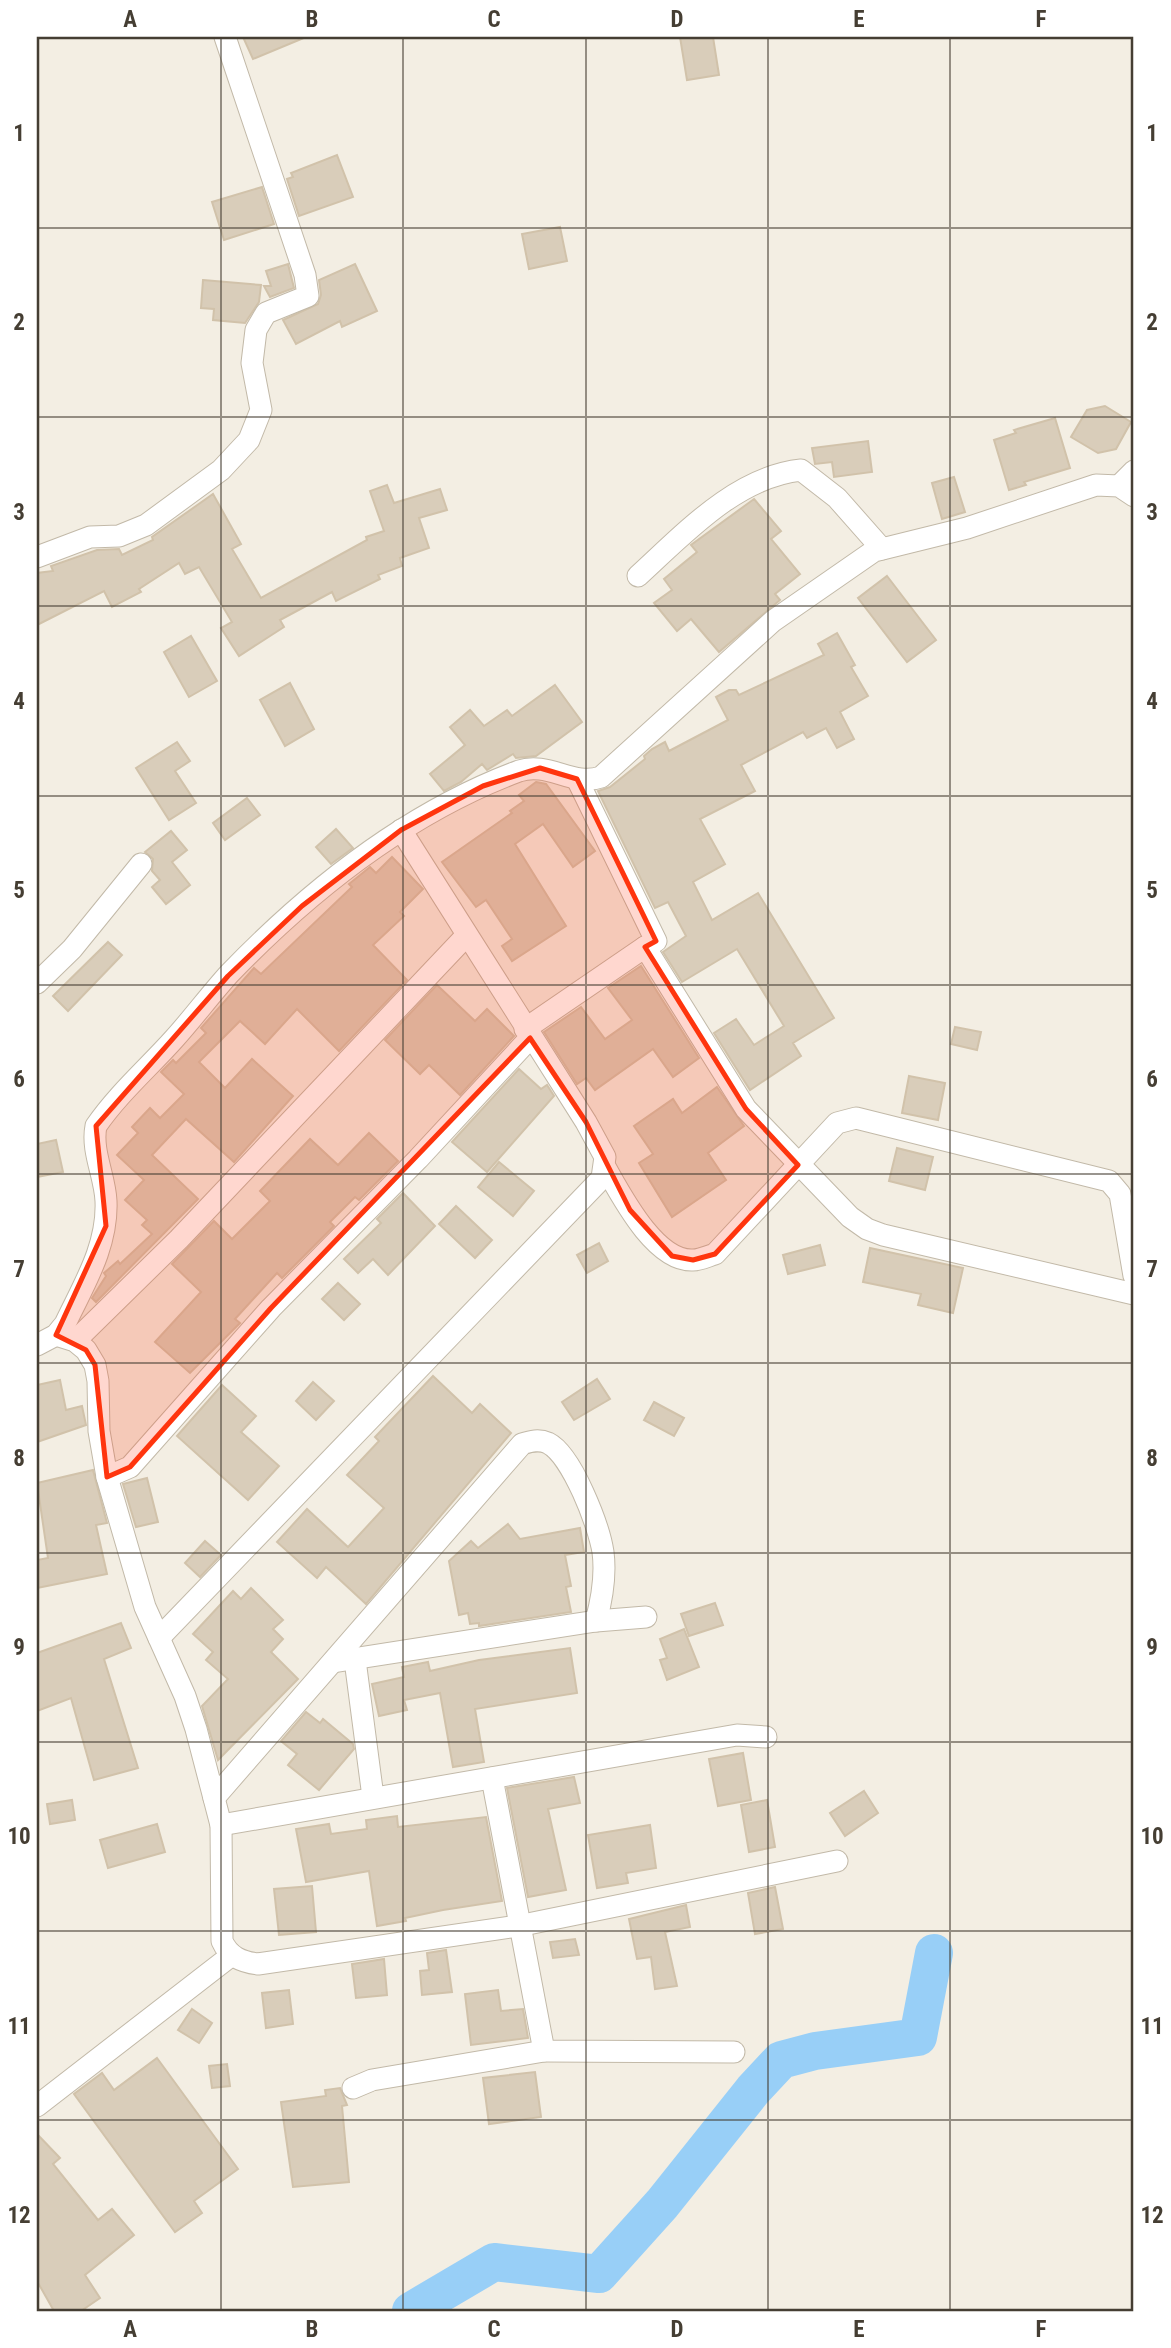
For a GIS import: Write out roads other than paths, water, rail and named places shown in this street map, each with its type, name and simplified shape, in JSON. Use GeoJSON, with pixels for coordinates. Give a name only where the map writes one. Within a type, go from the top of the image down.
{"type":"FeatureCollection","features":[{"type":"Feature","properties":{"kind":"street"},"geometry":{"type":"LineString","coordinates":[[37,557],[90,537],[118,536],[146,525],[220,470],[249,440],[261,410],[252,363],[256,330],[266,313],[308,296],[305,275],[225,37]]}},
{"type":"Feature","properties":{"kind":"street"},"geometry":{"type":"LineString","coordinates":[[638,576],[696,523],[743,490],[776,473],[801,470],[837,498],[882,549]]}},
{"type":"Feature","properties":{"kind":"street"},"geometry":{"type":"LineString","coordinates":[[66,1338],[65,1324],[102,1246],[106,1226],[103,1173],[94,1138],[102,1119],[228,976],[266,938],[341,874],[401,831],[461,795],[523,770],[548,770],[578,779],[593,780],[609,772],[773,621],[845,568],[882,549],[967,528],[1096,485],[1129,485]]}},
{"type":"Feature","properties":{"kind":"street"},"geometry":{"type":"LineString","coordinates":[[107,1478],[130,1467],[271,1308],[418,1159],[528,1033],[656,941],[578,779]]}},
{"type":"Feature","properties":{"kind":"street"},"geometry":{"type":"LineString","coordinates":[[159,1638],[602,1178],[605,1157],[586,1122],[401,831]]}},
{"type":"Feature","properties":{"kind":"street"},"geometry":{"type":"LineString","coordinates":[[37,983],[72,949],[141,864]]}},
{"type":"Feature","properties":{"kind":"street"},"geometry":{"type":"LineString","coordinates":[[37,1345],[66,1338],[179,1239],[466,936]]}},
{"type":"Feature","properties":{"kind":"street"},"geometry":{"type":"LineString","coordinates":[[645,947],[746,1109],[850,1217],[867,1229],[1134,1294]]}},
{"type":"Feature","properties":{"kind":"street"},"geometry":{"type":"LineString","coordinates":[[605,1167],[630,1210],[652,1237],[672,1256],[693,1261],[715,1254],[837,1123],[856,1118],[1109,1181],[1121,1194],[1134,1276]]}},
{"type":"Feature","properties":{"kind":"street"},"geometry":{"type":"LineString","coordinates":[[66,1338],[86,1350],[95,1365],[99,1432],[107,1478],[145,1607],[185,1696],[214,1798],[221,1825],[222,1941],[232,1955],[258,1964],[518,1926],[837,1861]]}},
{"type":"Feature","properties":{"kind":"street"},"geometry":{"type":"LineString","coordinates":[[214,1798],[522,1444],[534,1440],[547,1443],[557,1450],[589,1504],[599,1532],[604,1574],[596,1621]]}},
{"type":"Feature","properties":{"kind":"street"},"geometry":{"type":"LineString","coordinates":[[333,1662],[596,1621],[646,1617]]}},
{"type":"Feature","properties":{"kind":"street"},"geometry":{"type":"LineString","coordinates":[[355,1660],[373,1797]]}},
{"type":"Feature","properties":{"kind":"street"},"geometry":{"type":"LineString","coordinates":[[221,1825],[737,1735],[766,1738]]}},
{"type":"Feature","properties":{"kind":"street"},"geometry":{"type":"LineString","coordinates":[[492,1778],[518,1926],[544,2051]]}},
{"type":"Feature","properties":{"kind":"street"},"geometry":{"type":"LineString","coordinates":[[37,2106],[232,1955]]}},
{"type":"Feature","properties":{"kind":"street"},"geometry":{"type":"LineString","coordinates":[[353,2088],[372,2080],[544,2051],[734,2052]]}},
{"type":"Feature","properties":{"kind":"waterway"},"geometry":{"type":"LineString","coordinates":[[411,2311],[494,2262],[599,2274],[662,2204],[753,2090],[781,2060],[815,2051],[918,2037],[934,1953]]}}]}
